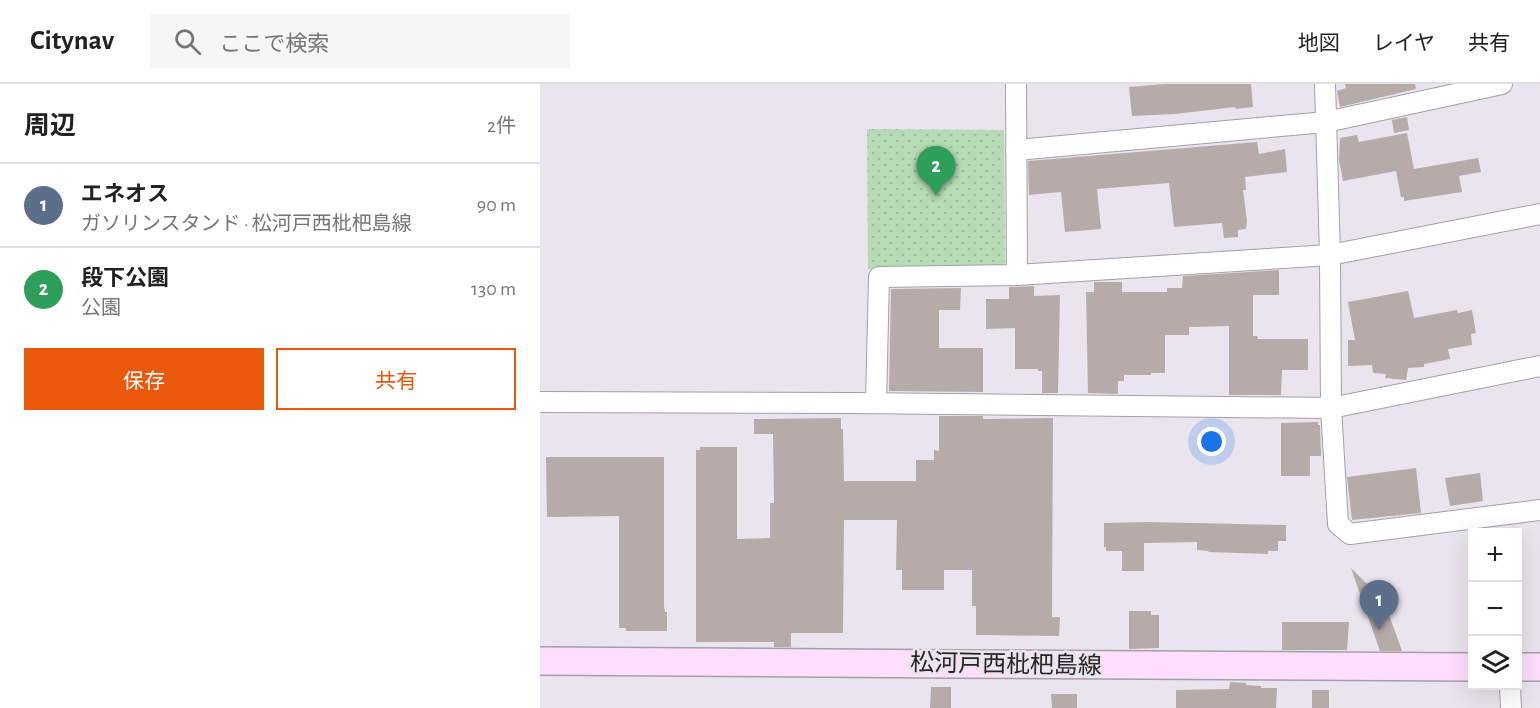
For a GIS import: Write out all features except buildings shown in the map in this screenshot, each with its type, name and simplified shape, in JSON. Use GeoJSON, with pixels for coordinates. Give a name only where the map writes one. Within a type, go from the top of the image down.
{"type":"FeatureCollection","features":[{"type":"Feature","properties":{"kind":"main road","name":"松河戸西枇杷島線"},"geometry":{"type":"LineString","coordinates":[[540,661],[856,662],[1168,667],[1468,667]]}},
{"type":"Feature","properties":{"kind":"main road"},"geometry":{"type":"LineString","coordinates":[[1522,667],[1540,667]]}},
{"type":"Feature","properties":{"kind":"street"},"geometry":{"type":"LineString","coordinates":[[1016,84],[1017,275]]}},
{"type":"Feature","properties":{"kind":"street"},"geometry":{"type":"LineString","coordinates":[[1325,84],[1330,255],[1331,408],[1338,524],[1350,534],[1498,524],[1540,510]]}},
{"type":"Feature","properties":{"kind":"street"},"geometry":{"type":"LineString","coordinates":[[1016,150],[1326,122],[1502,84]]}},
{"type":"Feature","properties":{"kind":"street"},"geometry":{"type":"LineString","coordinates":[[876,403],[879,277],[1017,275],[1330,255],[1540,214]]}},
{"type":"Feature","properties":{"kind":"street"},"geometry":{"type":"LineString","coordinates":[[540,402],[1331,408],[1540,366]]}},
{"type":"Feature","properties":{"kind":"street"},"geometry":{"type":"LineString","coordinates":[[1510,690],[1511,708]]}},
{"type":"Feature","properties":{"kind":"green space"},"geometry":{"type":"Polygon","coordinates":[[[867,129],[1004,130],[1005,263],[1000,269],[868,269],[867,129]]]}},
{"type":"Feature","properties":{"kind":"place","name":"段下公園"},"geometry":{"type":"Point","coordinates":[936,196]}},
{"type":"Feature","properties":{"kind":"place","name":"エネオス"},"geometry":{"type":"Point","coordinates":[1379,630]}}]}
